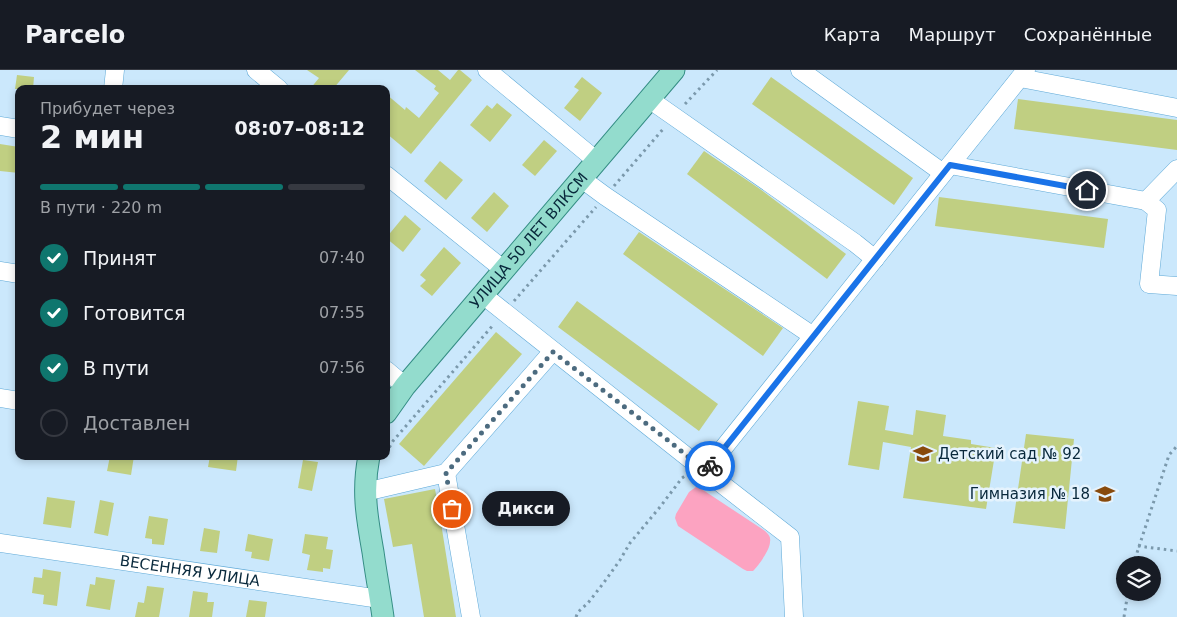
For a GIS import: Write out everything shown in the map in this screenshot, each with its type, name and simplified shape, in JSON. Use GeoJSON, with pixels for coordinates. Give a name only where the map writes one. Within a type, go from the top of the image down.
{"type":"FeatureCollection","features":[{"type":"Feature","properties":{"kind":"main road","name":"УЛИЦА 50 ЛЕТ ВЛКСМ"},"geometry":{"type":"LineString","coordinates":[[390,408],[406,386],[674,70]]}},
{"type":"Feature","properties":{"kind":"main road"},"geometry":{"type":"LineString","coordinates":[[368,460],[365,492],[382,608]]}},
{"type":"Feature","properties":{"kind":"street"},"geometry":{"type":"LineString","coordinates":[[113,85],[115,70]]}},
{"type":"Feature","properties":{"kind":"street"},"geometry":{"type":"LineString","coordinates":[[256,70],[274,85]]}},
{"type":"Feature","properties":{"kind":"street"},"geometry":{"type":"LineString","coordinates":[[488,70],[597,161]]}},
{"type":"Feature","properties":{"kind":"street"},"geometry":{"type":"LineString","coordinates":[[800,70],[947,169],[1146,201],[1157,210],[1149,284],[1177,286]]}},
{"type":"Feature","properties":{"kind":"street"},"geometry":{"type":"LineString","coordinates":[[705,471],[1023,74],[1177,108]]}},
{"type":"Feature","properties":{"kind":"street"},"geometry":{"type":"LineString","coordinates":[[649,99],[855,243],[875,259]]}},
{"type":"Feature","properties":{"kind":"street"},"geometry":{"type":"LineString","coordinates":[[0,126],[15,128]]}},
{"type":"Feature","properties":{"kind":"street"},"geometry":{"type":"LineString","coordinates":[[1146,201],[1177,169]]}},
{"type":"Feature","properties":{"kind":"street"},"geometry":{"type":"LineString","coordinates":[[390,178],[504,270]]}},
{"type":"Feature","properties":{"kind":"street"},"geometry":{"type":"LineString","coordinates":[[582,179],[814,336]]}},
{"type":"Feature","properties":{"kind":"street"},"geometry":{"type":"LineString","coordinates":[[0,271],[15,273]]}},
{"type":"Feature","properties":{"kind":"street"},"geometry":{"type":"LineString","coordinates":[[483,295],[790,537],[794,617]]}},
{"type":"Feature","properties":{"kind":"street"},"geometry":{"type":"LineString","coordinates":[[365,492],[446,473],[553,352]]}},
{"type":"Feature","properties":{"kind":"street"},"geometry":{"type":"LineString","coordinates":[[390,373],[406,386]]}},
{"type":"Feature","properties":{"kind":"street"},"geometry":{"type":"LineString","coordinates":[[0,398],[15,400]]}},
{"type":"Feature","properties":{"kind":"street"},"geometry":{"type":"LineString","coordinates":[[446,473],[471,617]]}},
{"type":"Feature","properties":{"kind":"street","name":"ВЕСЕННЯЯ УЛИЦА"},"geometry":{"type":"LineString","coordinates":[[0,543],[382,608]]}},
{"type":"Feature","properties":{"kind":"path"},"geometry":{"type":"LineString","coordinates":[[390,446],[674,116],[717,70]]}},
{"type":"Feature","properties":{"kind":"path"},"geometry":{"type":"LineString","coordinates":[[1135,556],[1169,455],[1177,446]]}},
{"type":"Feature","properties":{"kind":"path"},"geometry":{"type":"LineString","coordinates":[[576,617],[578,612],[588,603],[610,574],[630,543],[682,478],[694,471],[705,471]]}},
{"type":"Feature","properties":{"kind":"path"},"geometry":{"type":"LineString","coordinates":[[1138,546],[1177,551]]}},
{"type":"Feature","properties":{"kind":"path"},"geometry":{"type":"LineString","coordinates":[[1124,617],[1127,601]]}},
{"type":"Feature","properties":{"kind":"shaded area"},"geometry":{"type":"Polygon","coordinates":[[[696,487],[769,535],[768,549],[761,562],[753,571],[743,569],[678,526],[675,518],[676,514],[689,492],[696,487]]]}},
{"type":"Feature","properties":{"kind":"building"},"geometry":{"type":"Polygon","coordinates":[[[307,70],[349,70],[336,85],[313,85],[319,78],[307,70]]]}},
{"type":"Feature","properties":{"kind":"building"},"geometry":{"type":"Polygon","coordinates":[[[415,70],[438,70],[450,80],[460,70],[472,80],[411,154],[390,136],[390,97],[405,110],[406,107],[419,118],[439,93],[434,89],[436,86],[415,70]]]}},
{"type":"Feature","properties":{"kind":"building"},"geometry":{"type":"Polygon","coordinates":[[[17,75],[34,77],[33,85],[16,85],[17,75]]]}},
{"type":"Feature","properties":{"kind":"building"},"geometry":{"type":"Polygon","coordinates":[[[582,77],[602,93],[580,121],[564,108],[579,90],[574,87],[582,77]]]}},
{"type":"Feature","properties":{"kind":"building"},"geometry":{"type":"Polygon","coordinates":[[[771,77],[913,178],[894,205],[752,104],[771,77]]]}},
{"type":"Feature","properties":{"kind":"building"},"geometry":{"type":"Polygon","coordinates":[[[1018,99],[1177,120],[1177,150],[1014,129],[1018,99]]]}},
{"type":"Feature","properties":{"kind":"building"},"geometry":{"type":"Polygon","coordinates":[[[497,103],[512,115],[490,142],[470,125],[487,105],[492,109],[497,103]]]}},
{"type":"Feature","properties":{"kind":"building"},"geometry":{"type":"Polygon","coordinates":[[[544,140],[557,151],[535,176],[522,165],[544,140]]]}},
{"type":"Feature","properties":{"kind":"building"},"geometry":{"type":"Polygon","coordinates":[[[0,144],[15,146],[15,173],[0,171],[0,144]]]}},
{"type":"Feature","properties":{"kind":"building"},"geometry":{"type":"Polygon","coordinates":[[[704,151],[760,189],[846,254],[827,279],[687,174],[704,151]]]}},
{"type":"Feature","properties":{"kind":"building"},"geometry":{"type":"Polygon","coordinates":[[[440,161],[463,180],[446,200],[424,181],[440,161]]]}},
{"type":"Feature","properties":{"kind":"building"},"geometry":{"type":"Polygon","coordinates":[[[494,192],[509,206],[487,232],[471,218],[494,192]]]}},
{"type":"Feature","properties":{"kind":"building"},"geometry":{"type":"Polygon","coordinates":[[[939,197],[1108,219],[1104,248],[935,226],[939,197]]]}},
{"type":"Feature","properties":{"kind":"building"},"geometry":{"type":"Polygon","coordinates":[[[405,215],[421,229],[403,252],[390,241],[390,233],[405,215]]]}},
{"type":"Feature","properties":{"kind":"building"},"geometry":{"type":"Polygon","coordinates":[[[639,232],[783,328],[763,356],[623,254],[639,232]]]}},
{"type":"Feature","properties":{"kind":"building"},"geometry":{"type":"Polygon","coordinates":[[[444,247],[461,263],[432,296],[420,286],[426,280],[420,275],[444,247]]]}},
{"type":"Feature","properties":{"kind":"building"},"geometry":{"type":"Polygon","coordinates":[[[577,301],[718,404],[699,431],[558,327],[577,301]]]}},
{"type":"Feature","properties":{"kind":"building"},"geometry":{"type":"Polygon","coordinates":[[[496,332],[522,354],[424,466],[399,444],[496,332]]]}},
{"type":"Feature","properties":{"kind":"building"},"geometry":{"type":"Polygon","coordinates":[[[858,401],[889,406],[885,430],[913,435],[916,410],[946,415],[943,436],[971,440],[971,444],[996,448],[986,509],[903,498],[911,447],[883,442],[879,470],[848,465],[858,401]]]}},
{"type":"Feature","properties":{"kind":"building"},"geometry":{"type":"Polygon","coordinates":[[[1026,434],[1074,439],[1065,529],[1013,523],[1026,434]]]}},
{"type":"Feature","properties":{"kind":"building"},"geometry":{"type":"Polygon","coordinates":[[[109,460],[133,460],[131,475],[107,471],[109,460]]]}},
{"type":"Feature","properties":{"kind":"building"},"geometry":{"type":"Polygon","coordinates":[[[209,460],[237,460],[236,471],[208,467],[209,460]]]}},
{"type":"Feature","properties":{"kind":"building"},"geometry":{"type":"Polygon","coordinates":[[[303,460],[318,462],[312,491],[298,488],[303,460]]]}},
{"type":"Feature","properties":{"kind":"building"},"geometry":{"type":"Polygon","coordinates":[[[435,489],[456,617],[424,617],[412,544],[393,547],[384,499],[435,489]]]}},
{"type":"Feature","properties":{"kind":"building"},"geometry":{"type":"Polygon","coordinates":[[[47,497],[75,501],[71,528],[43,524],[47,497]]]}},
{"type":"Feature","properties":{"kind":"building"},"geometry":{"type":"Polygon","coordinates":[[[100,500],[114,503],[108,536],[94,533],[100,500]]]}},
{"type":"Feature","properties":{"kind":"building"},"geometry":{"type":"Polygon","coordinates":[[[149,516],[168,519],[164,545],[152,544],[152,539],[145,538],[149,516]]]}},
{"type":"Feature","properties":{"kind":"building"},"geometry":{"type":"Polygon","coordinates":[[[204,528],[220,531],[217,553],[200,551],[204,528]]]}},
{"type":"Feature","properties":{"kind":"building"},"geometry":{"type":"Polygon","coordinates":[[[248,534],[273,539],[269,561],[251,558],[252,552],[245,551],[248,534]]]}},
{"type":"Feature","properties":{"kind":"building"},"geometry":{"type":"Polygon","coordinates":[[[305,534],[328,537],[326,549],[333,550],[330,569],[323,568],[323,572],[307,570],[310,555],[302,553],[305,534]]]}},
{"type":"Feature","properties":{"kind":"building"},"geometry":{"type":"Polygon","coordinates":[[[43,569],[61,572],[57,606],[43,604],[44,595],[32,593],[34,577],[42,578],[43,569]]]}},
{"type":"Feature","properties":{"kind":"building"},"geometry":{"type":"Polygon","coordinates":[[[96,577],[115,580],[110,610],[86,606],[90,584],[95,585],[96,577]]]}},
{"type":"Feature","properties":{"kind":"building"},"geometry":{"type":"Polygon","coordinates":[[[147,586],[164,588],[159,617],[135,617],[138,602],[144,603],[147,586]]]}},
{"type":"Feature","properties":{"kind":"building"},"geometry":{"type":"Polygon","coordinates":[[[193,591],[208,593],[207,602],[214,602],[212,617],[189,617],[193,591]]]}},
{"type":"Feature","properties":{"kind":"building"},"geometry":{"type":"Polygon","coordinates":[[[249,600],[267,602],[265,617],[246,617],[249,600]]]}},
{"type":"Feature","properties":{"kind":"way so far"},"geometry":{"type":"LineString","coordinates":[[452,509],[446,473],[553,352],[705,471],[710,466]]}},
{"type":"Feature","properties":{"kind":"place","name":"Детский сад № 92"},"geometry":{"type":"Point","coordinates":[923,454]}},
{"type":"Feature","properties":{"kind":"place","name":"Гимназия № 18"},"geometry":{"type":"Point","coordinates":[1105,494]}},
{"type":"Feature","properties":{"kind":"place","name":"Дикси"},"geometry":{"type":"Point","coordinates":[452,509]}},
{"type":"Feature","properties":{"kind":"route"},"geometry":{"type":"LineString","coordinates":[[710,466],[950,165],[1087,190]]}}]}
